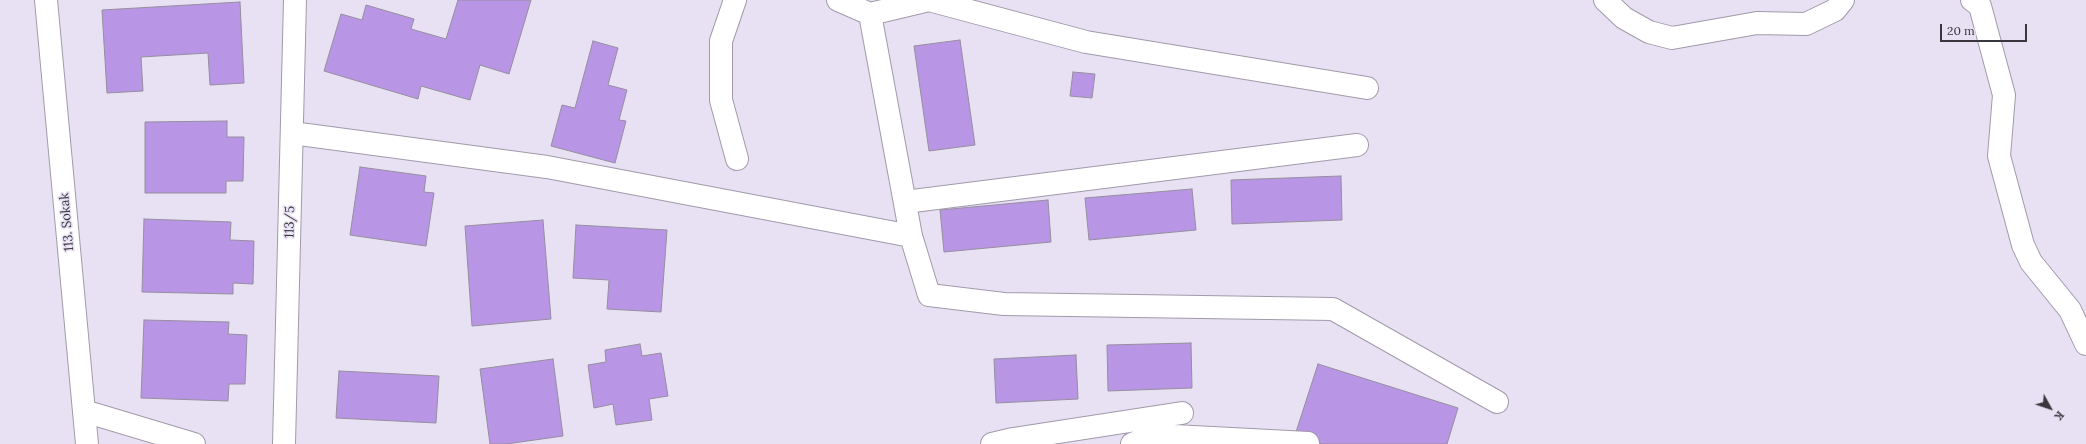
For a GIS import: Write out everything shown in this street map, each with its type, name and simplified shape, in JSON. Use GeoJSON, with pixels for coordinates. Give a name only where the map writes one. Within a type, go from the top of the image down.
{"type":"FeatureCollection","features":[{"type":"Feature","properties":{"kind":"street","name":"113. Sokak"},"geometry":{"type":"LineString","coordinates":[[46,0],[87,444]]}},
{"type":"Feature","properties":{"kind":"street","name":"113/5"},"geometry":{"type":"LineString","coordinates":[[284,444],[295,0]]}},
{"type":"Feature","properties":{"kind":"street"},"geometry":{"type":"LineString","coordinates":[[735,0],[721,41],[720,100],[737,159]]}},
{"type":"Feature","properties":{"kind":"street"},"geometry":{"type":"LineString","coordinates":[[838,0],[870,14],[929,0],[1086,42],[1367,88]]}},
{"type":"Feature","properties":{"kind":"street"},"geometry":{"type":"LineString","coordinates":[[1605,0],[1624,18],[1649,32],[1672,38],[1757,23],[1806,24],[1835,10],[1843,0]]}},
{"type":"Feature","properties":{"kind":"street"},"geometry":{"type":"LineString","coordinates":[[1972,0],[1980,6],[2004,95],[1999,156],[2023,245],[2031,262],[2070,310],[2086,344]]}},
{"type":"Feature","properties":{"kind":"street"},"geometry":{"type":"LineString","coordinates":[[870,14],[911,236],[928,295],[1004,304],[1333,309],[1497,402]]}},
{"type":"Feature","properties":{"kind":"street"},"geometry":{"type":"LineString","coordinates":[[292,133],[547,167],[911,236]]}},
{"type":"Feature","properties":{"kind":"street"},"geometry":{"type":"LineString","coordinates":[[905,202],[1357,145]]}},
{"type":"Feature","properties":{"kind":"street"},"geometry":{"type":"LineString","coordinates":[[84,411],[194,444]]}},
{"type":"Feature","properties":{"kind":"street"},"geometry":{"type":"LineString","coordinates":[[992,444],[1013,439],[1182,413]]}},
{"type":"Feature","properties":{"kind":"street"},"geometry":{"type":"LineString","coordinates":[[1132,444],[1155,435],[1308,443]]}},
{"type":"Feature","properties":{"kind":"building"},"geometry":{"type":"Polygon","coordinates":[[[458,0],[531,0],[509,74],[480,65],[470,100],[421,86],[418,99],[324,71],[341,14],[362,20],[366,5],[414,19],[411,29],[446,39],[458,0]]]}},
{"type":"Feature","properties":{"kind":"building"},"geometry":{"type":"Polygon","coordinates":[[[240,2],[244,83],[210,85],[208,53],[141,57],[143,91],[107,93],[102,10],[240,2]]]}},
{"type":"Feature","properties":{"kind":"building"},"geometry":{"type":"Polygon","coordinates":[[[960,40],[975,145],[929,151],[914,46],[960,40]]]}},
{"type":"Feature","properties":{"kind":"building"},"geometry":{"type":"Polygon","coordinates":[[[593,41],[618,48],[608,85],[627,90],[619,120],[626,121],[615,163],[551,146],[562,105],[575,108],[593,41]]]}},
{"type":"Feature","properties":{"kind":"building"},"geometry":{"type":"Polygon","coordinates":[[[1073,72],[1095,74],[1092,98],[1070,96],[1073,72]]]}},
{"type":"Feature","properties":{"kind":"building"},"geometry":{"type":"Polygon","coordinates":[[[227,121],[227,137],[244,137],[243,181],[226,181],[226,193],[145,193],[145,122],[227,121]]]}},
{"type":"Feature","properties":{"kind":"building"},"geometry":{"type":"Polygon","coordinates":[[[360,167],[426,176],[424,192],[434,193],[426,246],[350,235],[360,167]]]}},
{"type":"Feature","properties":{"kind":"building"},"geometry":{"type":"Polygon","coordinates":[[[1341,176],[1342,220],[1232,224],[1231,180],[1341,176]]]}},
{"type":"Feature","properties":{"kind":"building"},"geometry":{"type":"Polygon","coordinates":[[[1192,189],[1196,230],[1089,240],[1085,198],[1192,189]]]}},
{"type":"Feature","properties":{"kind":"building"},"geometry":{"type":"Polygon","coordinates":[[[1048,200],[1051,242],[944,252],[940,210],[1048,200]]]}},
{"type":"Feature","properties":{"kind":"building"},"geometry":{"type":"Polygon","coordinates":[[[144,219],[231,222],[230,240],[254,241],[253,284],[233,283],[233,294],[142,292],[144,219]]]}},
{"type":"Feature","properties":{"kind":"building"},"geometry":{"type":"Polygon","coordinates":[[[543,220],[551,319],[472,326],[465,226],[543,220]]]}},
{"type":"Feature","properties":{"kind":"building"},"geometry":{"type":"Polygon","coordinates":[[[576,225],[667,230],[661,312],[607,309],[609,280],[573,278],[576,225]]]}},
{"type":"Feature","properties":{"kind":"building"},"geometry":{"type":"Polygon","coordinates":[[[144,320],[229,322],[228,334],[247,335],[245,384],[229,384],[228,401],[141,398],[144,320]]]}},
{"type":"Feature","properties":{"kind":"building"},"geometry":{"type":"Polygon","coordinates":[[[1191,343],[1192,388],[1108,391],[1107,345],[1191,343]]]}},
{"type":"Feature","properties":{"kind":"building"},"geometry":{"type":"Polygon","coordinates":[[[640,344],[642,356],[661,353],[668,396],[649,399],[652,420],[616,425],[613,404],[594,408],[588,365],[606,362],[605,350],[640,344]]]}},
{"type":"Feature","properties":{"kind":"building"},"geometry":{"type":"Polygon","coordinates":[[[1076,355],[1078,399],[996,403],[994,359],[1076,355]]]}},
{"type":"Feature","properties":{"kind":"building"},"geometry":{"type":"Polygon","coordinates":[[[553,359],[563,436],[506,444],[490,444],[480,369],[553,359]]]}},
{"type":"Feature","properties":{"kind":"building"},"geometry":{"type":"Polygon","coordinates":[[[1318,364],[1458,408],[1447,444],[1322,444],[1295,435],[1318,364]]]}},
{"type":"Feature","properties":{"kind":"building"},"geometry":{"type":"Polygon","coordinates":[[[339,371],[439,376],[436,423],[336,418],[339,371]]]}}]}
